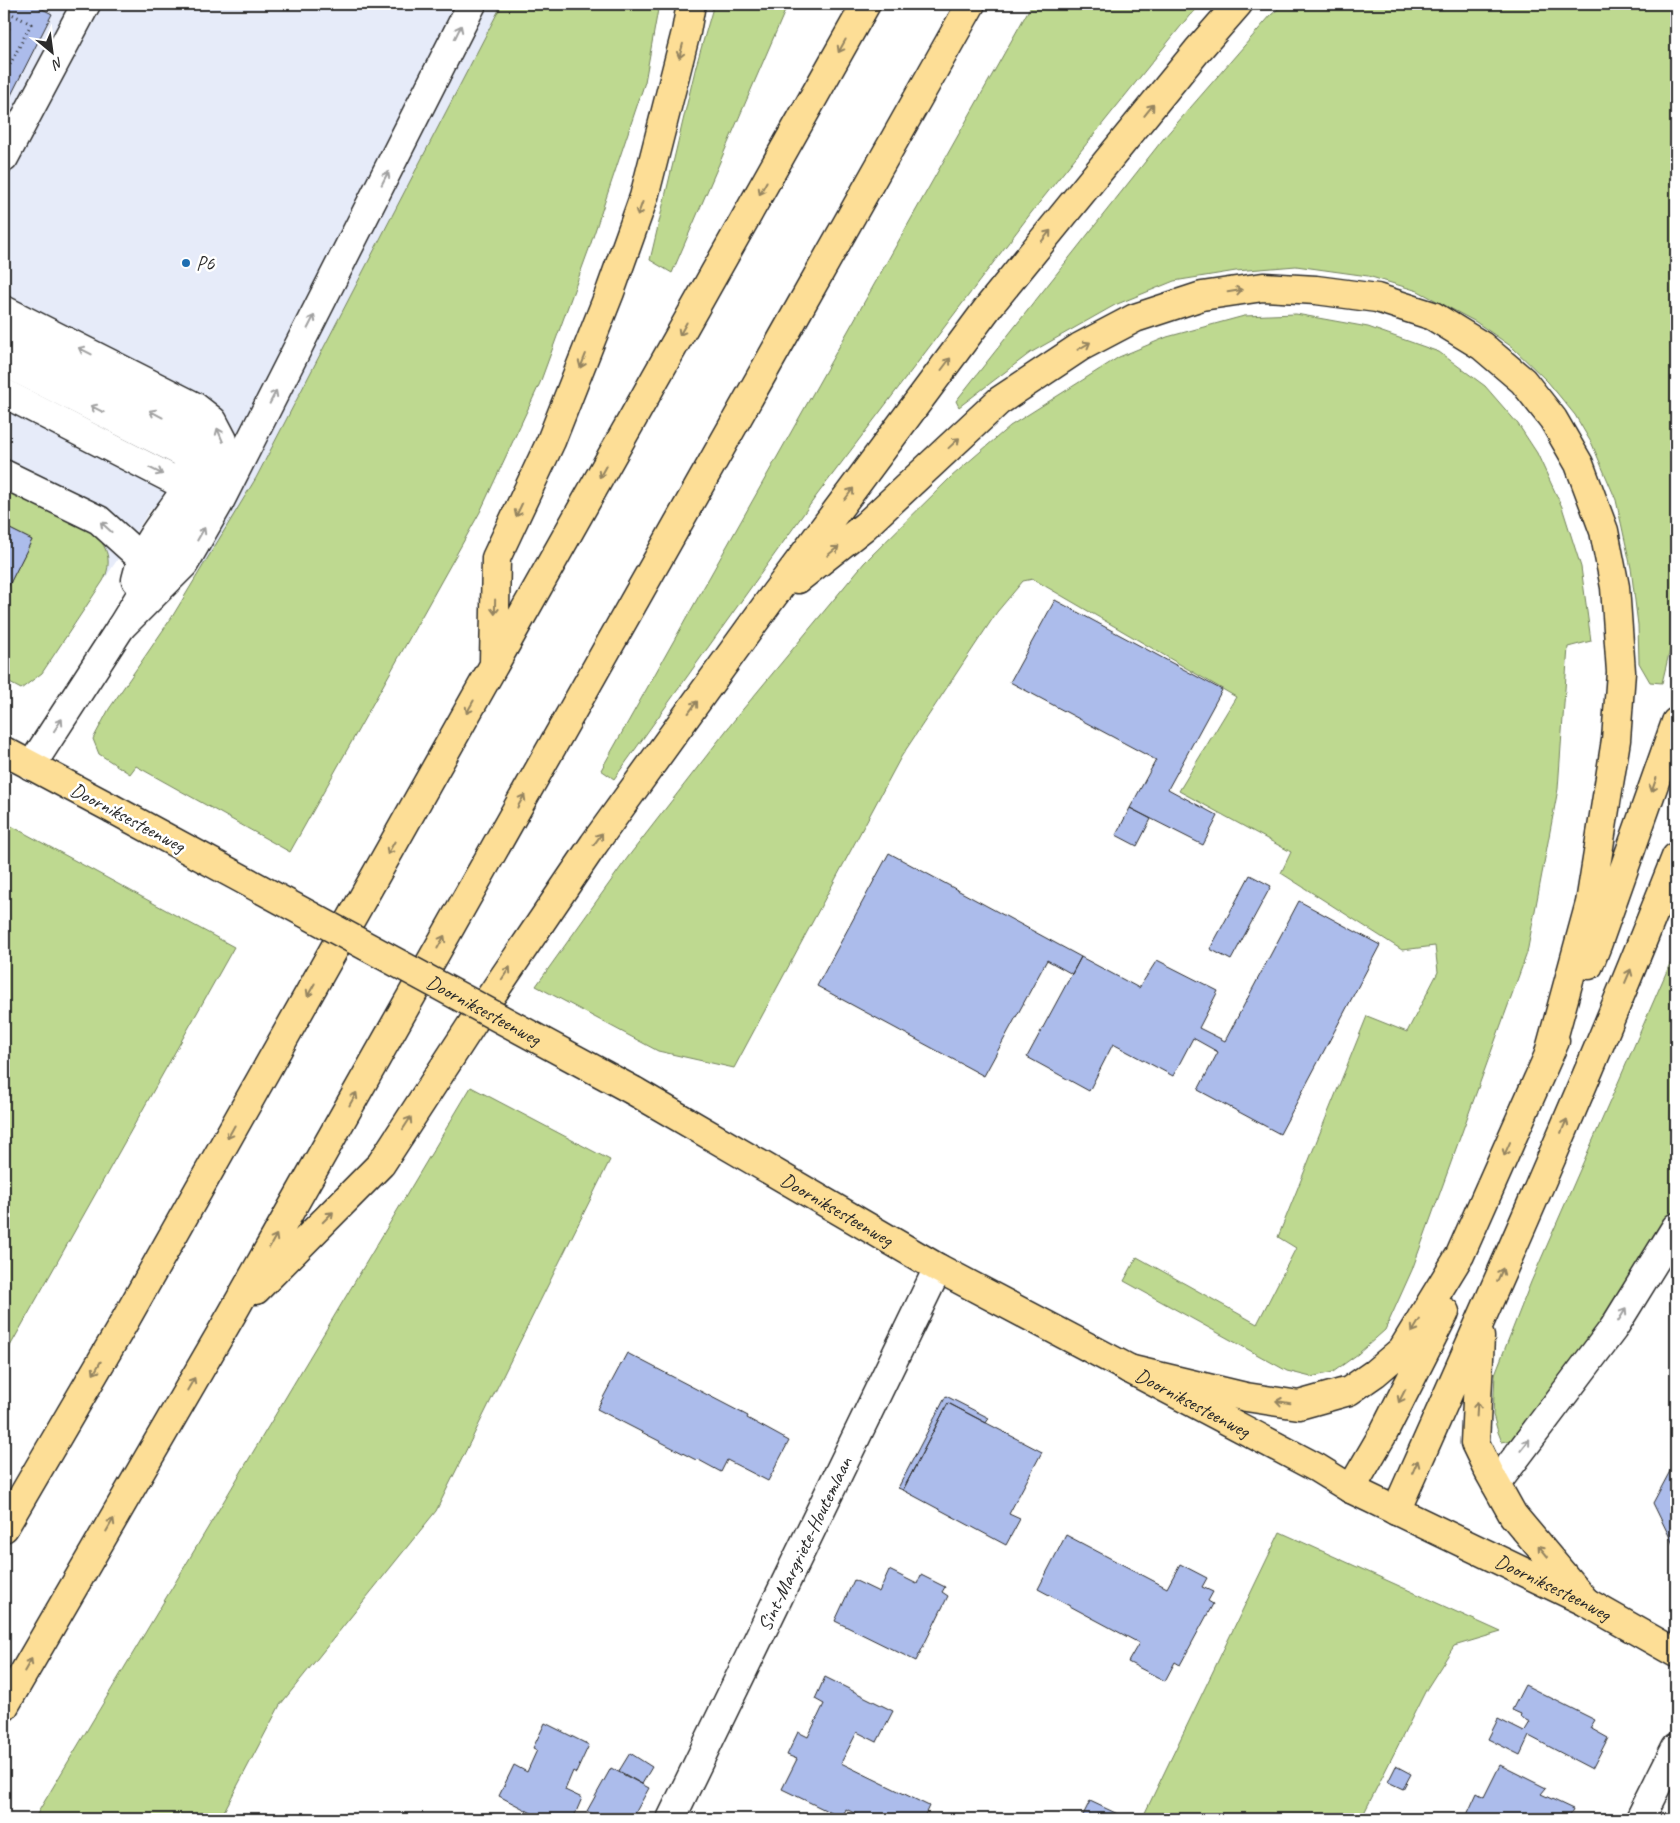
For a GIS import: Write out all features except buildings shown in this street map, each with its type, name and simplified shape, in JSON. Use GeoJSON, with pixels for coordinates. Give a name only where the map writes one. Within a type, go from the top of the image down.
{"type":"FeatureCollection","features":[{"type":"Feature","properties":{"kind":"main road"},"geometry":{"type":"LineString","coordinates":[[494,664],[496,558],[551,441],[610,292],[644,196],[686,32],[691,4]]}},
{"type":"Feature","properties":{"kind":"main road"},"geometry":{"type":"LineString","coordinates":[[4,1528],[122,1326],[866,4]]}},
{"type":"Feature","properties":{"kind":"main road"},"geometry":{"type":"LineString","coordinates":[[4,1707],[232,1314],[971,4]]}},
{"type":"Feature","properties":{"kind":"main road"},"geometry":{"type":"LineString","coordinates":[[232,1314],[381,1164],[470,1026],[594,844],[768,604],[990,305],[1197,51],[1238,4]]}},
{"type":"Feature","properties":{"kind":"main road"},"geometry":{"type":"LineString","coordinates":[[768,604],[865,526],[999,401],[1080,347],[1135,318],[1202,296],[1263,287],[1316,290],[1377,298],[1433,316],[1482,346],[1523,380],[1553,419],[1579,464],[1604,531],[1615,587],[1621,672],[1616,740],[1590,903],[1548,1057]]}},
{"type":"Feature","properties":{"kind":"main road"},"geometry":{"type":"LineString","coordinates":[[1129,1369],[1246,1397],[1299,1405],[1349,1391],[1375,1374],[1402,1350],[1460,1255],[1598,945],[1676,722]]}},
{"type":"Feature","properties":{"kind":"main road","name":"Doorniksesteenweg"},"geometry":{"type":"LineString","coordinates":[[4,751],[634,1091],[938,1268],[1317,1468],[1351,1489],[1586,1602],[1676,1653]]}},
{"type":"Feature","properties":{"kind":"main road"},"geometry":{"type":"LineString","coordinates":[[1396,1511],[1481,1320],[1647,932],[1676,857]]}},
{"type":"Feature","properties":{"kind":"main road"},"geometry":{"type":"LineString","coordinates":[[1647,932],[1676,897]]}},
{"type":"Feature","properties":{"kind":"main road"},"geometry":{"type":"LineString","coordinates":[[1351,1489],[1383,1434],[1450,1300],[1460,1255]]}},
{"type":"Feature","properties":{"kind":"main road"},"geometry":{"type":"LineString","coordinates":[[1481,1320],[1475,1443],[1513,1515],[1586,1602]]}},
{"type":"Feature","properties":{"kind":"street"},"geometry":{"type":"LineString","coordinates":[[4,158],[86,4]]}},
{"type":"Feature","properties":{"kind":"street"},"geometry":{"type":"LineString","coordinates":[[32,766],[121,627],[201,489],[335,276],[472,4]]}},
{"type":"Feature","properties":{"kind":"street"},"geometry":{"type":"LineString","coordinates":[[4,310],[194,406],[214,421],[224,440],[224,459],[201,489],[148,544],[121,627]]}},
{"type":"Feature","properties":{"kind":"street"},"geometry":{"type":"LineString","coordinates":[[4,333],[196,435],[200,444],[201,489]]}},
{"type":"Feature","properties":{"kind":"street"},"geometry":{"type":"LineString","coordinates":[[4,362],[183,454],[201,489]]}},
{"type":"Feature","properties":{"kind":"street"},"geometry":{"type":"LineString","coordinates":[[4,393],[201,489]]}},
{"type":"Feature","properties":{"kind":"street"},"geometry":{"type":"LineString","coordinates":[[4,474],[99,520],[142,560]]}},
{"type":"Feature","properties":{"kind":"street"},"geometry":{"type":"LineString","coordinates":[[1496,1484],[1613,1329],[1676,1227]]}},
{"type":"Feature","properties":{"kind":"street","name":"Sint-Margriete-Houtemlaan"},"geometry":{"type":"LineString","coordinates":[[671,1819],[938,1268]]}},
{"type":"Feature","properties":{"kind":"street"},"geometry":{"type":"LineString","coordinates":[[1640,1819],[1676,1748]]}},
{"type":"Feature","properties":{"kind":"path"},"geometry":{"type":"LineString","coordinates":[[4,10],[31,24],[4,76]]}},
{"type":"Feature","properties":{"kind":"shaded area","name":"P6"},"geometry":{"type":"Polygon","coordinates":[[[4,4],[502,4],[256,478],[201,570],[151,509],[42,673],[21,689],[4,680],[4,4]]]}},
{"type":"Feature","properties":{"kind":"green space"},"geometry":{"type":"Polygon","coordinates":[[[502,4],[659,4],[645,82],[589,249],[540,383],[480,512],[290,852],[136,766],[130,774],[99,754],[93,739],[109,709],[172,617],[256,478],[502,4]]]}},
{"type":"Feature","properties":{"kind":"green space"},"geometry":{"type":"Polygon","coordinates":[[[714,4],[788,4],[672,273],[650,260],[696,66],[714,4]]]}},
{"type":"Feature","properties":{"kind":"green space"},"geometry":{"type":"Polygon","coordinates":[[[1032,4],[1202,4],[1189,16],[1031,213],[817,495],[614,779],[601,770],[1032,4]]]}},
{"type":"Feature","properties":{"kind":"green space"},"geometry":{"type":"Polygon","coordinates":[[[1284,4],[1676,4],[1676,624],[1662,683],[1650,682],[1639,663],[1638,625],[1631,568],[1616,500],[1592,444],[1575,415],[1548,382],[1512,347],[1476,322],[1418,291],[1368,276],[1296,266],[1236,271],[1174,281],[1115,305],[1030,353],[959,407],[956,401],[1164,138],[1271,15],[1284,4]]]}},
{"type":"Feature","properties":{"kind":"green space"},"geometry":{"type":"Polygon","coordinates":[[[1296,314],[1368,327],[1439,352],[1485,386],[1518,424],[1537,453],[1562,507],[1581,567],[1591,641],[1568,647],[1558,789],[1527,953],[1412,1270],[1385,1330],[1358,1354],[1333,1372],[1311,1377],[1287,1371],[1124,1281],[1137,1257],[1257,1324],[1296,1248],[1278,1237],[1367,1016],[1407,1032],[1438,972],[1435,946],[1402,950],[1281,873],[1291,852],[1179,791],[1236,697],[1033,579],[1023,581],[997,612],[901,757],[734,1068],[658,1051],[536,986],[628,857],[739,714],[864,563],[951,477],[1010,426],[1119,357],[1167,337],[1244,316],[1296,314]]]}},
{"type":"Feature","properties":{"kind":"green space"},"geometry":{"type":"Polygon","coordinates":[[[4,488],[92,532],[105,548],[108,561],[108,568],[103,581],[42,673],[21,689],[4,680],[4,595],[32,540],[4,526],[4,488]]]}},
{"type":"Feature","properties":{"kind":"green space"},"geometry":{"type":"Polygon","coordinates":[[[4,822],[234,947],[4,1357],[4,822]]]}},
{"type":"Feature","properties":{"kind":"green space"},"geometry":{"type":"Polygon","coordinates":[[[1676,950],[1676,1211],[1632,1284],[1513,1440],[1502,1442],[1493,1415],[1495,1374],[1531,1282],[1676,950]]]}},
{"type":"Feature","properties":{"kind":"green space"},"geometry":{"type":"Polygon","coordinates":[[[471,1087],[610,1160],[436,1511],[280,1705],[220,1819],[34,1819],[471,1087]]]}},
{"type":"Feature","properties":{"kind":"green space"},"geometry":{"type":"Polygon","coordinates":[[[1280,1532],[1501,1632],[1454,1646],[1426,1690],[1361,1819],[1142,1819],[1280,1532]]]}},
{"type":"Feature","properties":{"kind":"place","name":"P6"},"geometry":{"type":"Point","coordinates":[186,263]}}]}
